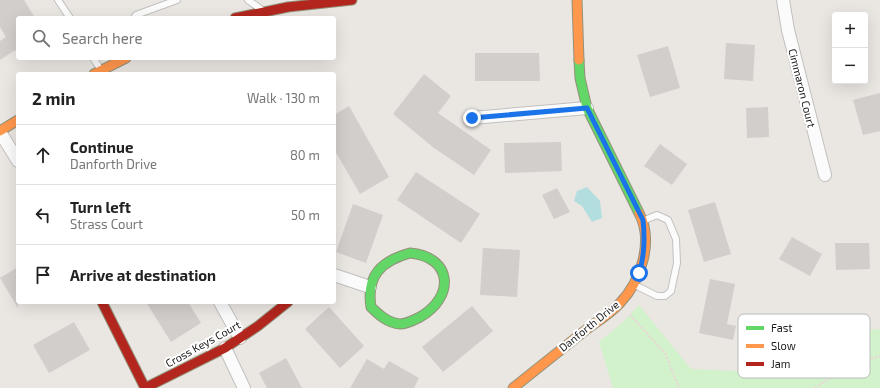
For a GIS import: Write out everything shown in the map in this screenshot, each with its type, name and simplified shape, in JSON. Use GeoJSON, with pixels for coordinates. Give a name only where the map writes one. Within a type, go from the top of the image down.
{"type":"FeatureCollection","features":[{"type":"Feature","properties":{"kind":"street"},"geometry":{"type":"LineString","coordinates":[[245,16],[288,6],[352,0]]}},
{"type":"Feature","properties":{"kind":"street","name":"Danforth Drive"},"geometry":{"type":"LineString","coordinates":[[513,388],[620,303],[634,284],[643,261],[645,241],[643,220],[587,108],[580,78],[577,0]]}},
{"type":"Feature","properties":{"kind":"street","name":"Cimmaron Court"},"geometry":{"type":"LineString","coordinates":[[783,0],[788,30],[825,175]]}},
{"type":"Feature","properties":{"kind":"street"},"geometry":{"type":"LineString","coordinates":[[98,72],[122,60]]}},
{"type":"Feature","properties":{"kind":"street"},"geometry":{"type":"LineString","coordinates":[[472,118],[587,108]]}},
{"type":"Feature","properties":{"kind":"street"},"geometry":{"type":"LineString","coordinates":[[16,121],[0,132],[16,158]]}},
{"type":"Feature","properties":{"kind":"street"},"geometry":{"type":"LineString","coordinates":[[410,253],[423,254],[432,260],[443,272],[446,286],[442,300],[434,308],[415,320],[401,324],[388,321],[371,307],[370,287],[381,268],[397,256],[410,253]]}},
{"type":"Feature","properties":{"kind":"street"},"geometry":{"type":"LineString","coordinates":[[336,277],[370,287]]}},
{"type":"Feature","properties":{"kind":"street"},"geometry":{"type":"LineString","coordinates":[[103,304],[146,388]]}},
{"type":"Feature","properties":{"kind":"street"},"geometry":{"type":"LineString","coordinates":[[221,304],[240,338]]}},
{"type":"Feature","properties":{"kind":"street","name":"Cross Keys Court"},"geometry":{"type":"LineString","coordinates":[[146,388],[224,348],[240,338],[285,304]]}},
{"type":"Feature","properties":{"kind":"street"},"geometry":{"type":"LineString","coordinates":[[224,348],[244,388]]}},
{"type":"Feature","properties":{"kind":"lane"},"geometry":{"type":"LineString","coordinates":[[58,0],[69,16]]}},
{"type":"Feature","properties":{"kind":"lane"},"geometry":{"type":"LineString","coordinates":[[135,16],[177,0]]}},
{"type":"Feature","properties":{"kind":"lane"},"geometry":{"type":"LineString","coordinates":[[248,0],[265,12]]}},
{"type":"Feature","properties":{"kind":"lane"},"geometry":{"type":"LineString","coordinates":[[94,60],[98,72]]}},
{"type":"Feature","properties":{"kind":"lane"},"geometry":{"type":"LineString","coordinates":[[634,284],[657,296],[665,296],[671,291],[677,263],[676,239],[668,220],[657,215],[643,220]]}},
{"type":"Feature","properties":{"kind":"path"},"geometry":{"type":"LineString","coordinates":[[620,303],[665,353],[679,388]]}},
{"type":"Feature","properties":{"kind":"path"},"geometry":{"type":"LineString","coordinates":[[870,359],[880,356]]}},
{"type":"Feature","properties":{"kind":"path"},"geometry":{"type":"LineString","coordinates":[[815,388],[830,378]]}},
{"type":"Feature","properties":{"kind":"green space"},"geometry":{"type":"Polygon","coordinates":[[[639,305],[691,369],[738,371],[738,378],[870,378],[870,330],[880,329],[880,388],[613,388],[599,342],[622,323],[639,305]]]}},
{"type":"Feature","properties":{"kind":"water"},"geometry":{"type":"Polygon","coordinates":[[[587,187],[600,201],[602,218],[592,222],[582,206],[574,201],[577,191],[587,187]]]}},
{"type":"Feature","properties":{"kind":"building"},"geometry":{"type":"Polygon","coordinates":[[[0,0],[24,0],[34,16],[16,16],[16,52],[15,50],[0,60],[0,41],[6,37],[0,27],[0,0]]]}},
{"type":"Feature","properties":{"kind":"building"},"geometry":{"type":"Polygon","coordinates":[[[726,43],[755,45],[753,81],[724,79],[726,43]]]}},
{"type":"Feature","properties":{"kind":"building"},"geometry":{"type":"Polygon","coordinates":[[[668,46],[680,88],[650,97],[637,55],[668,46]]]}},
{"type":"Feature","properties":{"kind":"building"},"geometry":{"type":"Polygon","coordinates":[[[475,53],[539,53],[540,81],[475,81],[475,53]]]}},
{"type":"Feature","properties":{"kind":"building"},"geometry":{"type":"Polygon","coordinates":[[[424,74],[451,96],[438,113],[491,150],[474,175],[434,148],[393,114],[424,74]]]}},
{"type":"Feature","properties":{"kind":"building"},"geometry":{"type":"Polygon","coordinates":[[[880,93],[880,131],[863,135],[853,100],[880,93]]]}},
{"type":"Feature","properties":{"kind":"building"},"geometry":{"type":"Polygon","coordinates":[[[349,106],[389,177],[360,194],[336,152],[336,114],[349,106]]]}},
{"type":"Feature","properties":{"kind":"building"},"geometry":{"type":"Polygon","coordinates":[[[768,107],[769,137],[747,138],[746,108],[768,107]]]}},
{"type":"Feature","properties":{"kind":"building"},"geometry":{"type":"Polygon","coordinates":[[[561,142],[562,171],[505,173],[504,143],[561,142]]]}},
{"type":"Feature","properties":{"kind":"building"},"geometry":{"type":"Polygon","coordinates":[[[660,144],[687,164],[672,185],[644,166],[660,144]]]}},
{"type":"Feature","properties":{"kind":"building"},"geometry":{"type":"Polygon","coordinates":[[[416,172],[480,214],[461,243],[397,200],[416,172]]]}},
{"type":"Feature","properties":{"kind":"building"},"geometry":{"type":"Polygon","coordinates":[[[557,188],[570,212],[554,219],[542,195],[557,188]]]}},
{"type":"Feature","properties":{"kind":"building"},"geometry":{"type":"Polygon","coordinates":[[[715,202],[731,254],[704,262],[688,210],[715,202]]]}},
{"type":"Feature","properties":{"kind":"building"},"geometry":{"type":"Polygon","coordinates":[[[353,204],[383,215],[366,263],[336,252],[353,204]]]}},
{"type":"Feature","properties":{"kind":"building"},"geometry":{"type":"Polygon","coordinates":[[[792,237],[822,254],[810,276],[779,259],[792,237]]]}},
{"type":"Feature","properties":{"kind":"building"},"geometry":{"type":"Polygon","coordinates":[[[835,243],[869,243],[870,269],[836,270],[835,243]]]}},
{"type":"Feature","properties":{"kind":"building"},"geometry":{"type":"Polygon","coordinates":[[[483,248],[520,250],[517,297],[480,295],[483,248]]]}},
{"type":"Feature","properties":{"kind":"building"},"geometry":{"type":"Polygon","coordinates":[[[16,268],[16,304],[18,304],[18,308],[0,278],[16,268]]]}},
{"type":"Feature","properties":{"kind":"building"},"geometry":{"type":"Polygon","coordinates":[[[710,279],[735,284],[727,324],[736,326],[733,340],[699,333],[710,279]]]}},
{"type":"Feature","properties":{"kind":"building"},"geometry":{"type":"Polygon","coordinates":[[[147,304],[189,304],[201,323],[171,342],[147,304]]]}},
{"type":"Feature","properties":{"kind":"building"},"geometry":{"type":"Polygon","coordinates":[[[472,306],[493,331],[443,372],[422,347],[472,306]]]}},
{"type":"Feature","properties":{"kind":"building"},"geometry":{"type":"Polygon","coordinates":[[[329,307],[364,346],[340,368],[305,329],[329,307]]]}},
{"type":"Feature","properties":{"kind":"building"},"geometry":{"type":"Polygon","coordinates":[[[74,322],[90,350],[49,373],[33,345],[74,322]]]}},
{"type":"Feature","properties":{"kind":"building"},"geometry":{"type":"Polygon","coordinates":[[[286,358],[302,388],[267,388],[259,373],[286,358]]]}},
{"type":"Feature","properties":{"kind":"building"},"geometry":{"type":"Polygon","coordinates":[[[367,359],[384,369],[389,361],[419,378],[414,388],[350,388],[367,359]]]}},
{"type":"Feature","properties":{"kind":"traffic: fast"},"geometry":{"type":"LineString","coordinates":[[579,60],[580,78],[587,108],[639,213]]}},
{"type":"Feature","properties":{"kind":"traffic: fast"},"geometry":{"type":"LineString","coordinates":[[410,253],[424,256],[435,262],[441,270],[444,279],[444,289],[439,299],[431,309],[410,322],[400,324],[384,318],[371,307],[371,287],[373,278],[384,265],[391,260],[410,253]]}},
{"type":"Feature","properties":{"kind":"traffic: slow"},"geometry":{"type":"LineString","coordinates":[[577,0],[579,60]]}},
{"type":"Feature","properties":{"kind":"traffic: slow"},"geometry":{"type":"LineString","coordinates":[[98,72],[122,60]]}},
{"type":"Feature","properties":{"kind":"traffic: slow"},"geometry":{"type":"LineString","coordinates":[[0,131],[16,121]]}},
{"type":"Feature","properties":{"kind":"traffic: slow"},"geometry":{"type":"LineString","coordinates":[[513,388],[613,310],[627,294],[634,284],[639,272],[645,248],[643,224],[639,213]]}},
{"type":"Feature","properties":{"kind":"traffic: jam"},"geometry":{"type":"LineString","coordinates":[[245,16],[288,7],[352,0]]}},
{"type":"Feature","properties":{"kind":"traffic: jam"},"geometry":{"type":"LineString","coordinates":[[103,304],[145,388],[225,348],[258,326],[286,304]]}},
{"type":"Feature","properties":{"kind":"route"},"geometry":{"type":"LineString","coordinates":[[472,118],[587,108],[643,220],[645,241],[643,261],[639,273]]}}]}
